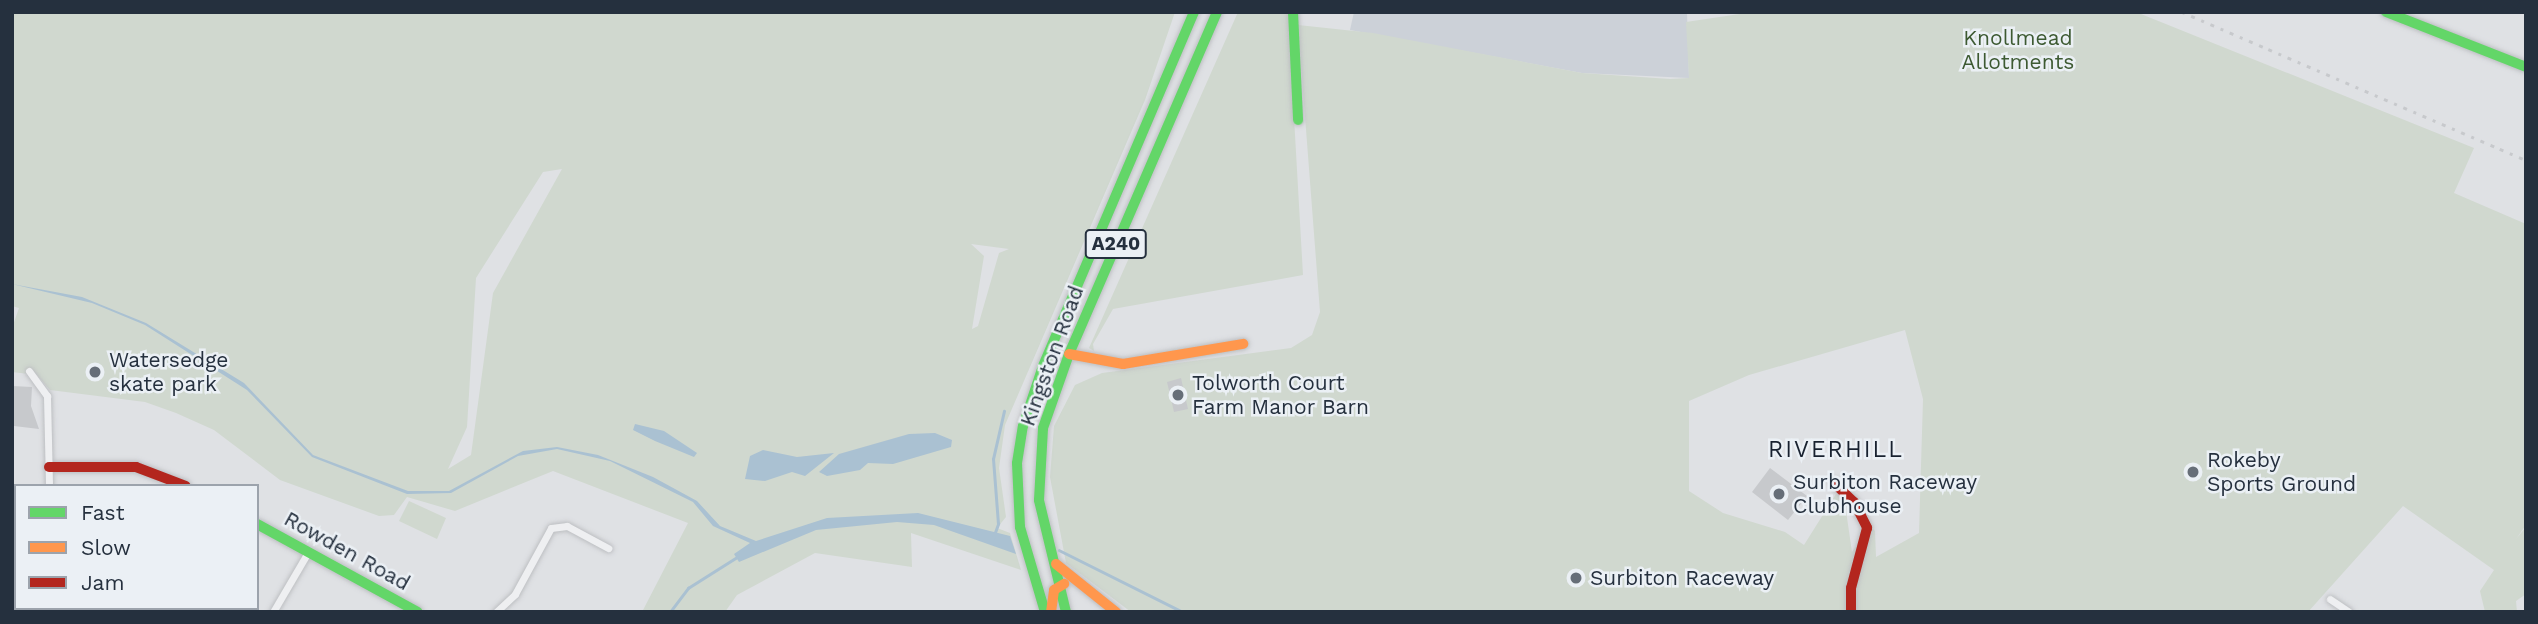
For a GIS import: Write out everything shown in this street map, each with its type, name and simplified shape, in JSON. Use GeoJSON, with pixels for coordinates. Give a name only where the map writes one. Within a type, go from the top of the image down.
{"type":"FeatureCollection","features":[{"type":"Feature","properties":{"kind":"main road","name":"Kingston Road"},"geometry":{"type":"LineString","coordinates":[[1045,612],[1020,527],[1017,463],[1032,393],[1194,12]]}},
{"type":"Feature","properties":{"kind":"main road","name":"Kingston Road"},"geometry":{"type":"LineString","coordinates":[[1049,552],[1043,527],[1039,451],[1069,354],[1217,12]]}},
{"type":"Feature","properties":{"kind":"main road"},"geometry":{"type":"LineString","coordinates":[[1293,12],[1298,120]]}},
{"type":"Feature","properties":{"kind":"main road"},"geometry":{"type":"LineString","coordinates":[[2386,12],[2526,67]]}},
{"type":"Feature","properties":{"kind":"main road"},"geometry":{"type":"LineString","coordinates":[[1069,354],[1124,364],[1243,344]]}},
{"type":"Feature","properties":{"kind":"main road"},"geometry":{"type":"LineString","coordinates":[[48,467],[136,467],[181,484]]}},
{"type":"Feature","properties":{"kind":"main road"},"geometry":{"type":"LineString","coordinates":[[1834,483],[1854,502],[1867,528],[1851,588],[1851,612]]}},
{"type":"Feature","properties":{"kind":"main road","name":"Rowden Road"},"geometry":{"type":"LineString","coordinates":[[259,525],[418,612]]}},
{"type":"Feature","properties":{"kind":"main road"},"geometry":{"type":"LineString","coordinates":[[1049,552],[1080,586],[1116,612]]}},
{"type":"Feature","properties":{"kind":"main road","name":"A240"},"geometry":{"type":"LineString","coordinates":[[1049,552],[1066,612]]}},
{"type":"Feature","properties":{"kind":"main road"},"geometry":{"type":"LineString","coordinates":[[1051,612],[1059,585],[1080,586]]}},
{"type":"Feature","properties":{"kind":"street"},"geometry":{"type":"LineString","coordinates":[[29,371],[47,396],[49,484]]}},
{"type":"Feature","properties":{"kind":"street"},"geometry":{"type":"LineString","coordinates":[[510,612],[499,610],[524,578],[551,528],[567,526],[608,548]]}},
{"type":"Feature","properties":{"kind":"street"},"geometry":{"type":"LineString","coordinates":[[273,612],[308,552]]}},
{"type":"Feature","properties":{"kind":"street"},"geometry":{"type":"LineString","coordinates":[[2330,599],[2349,612]]}},
{"type":"Feature","properties":{"kind":"shaded area"},"geometry":{"type":"Polygon","coordinates":[[[1354,12],[1687,12],[1689,78],[1582,73],[1350,30],[1354,12]]]}},
{"type":"Feature","properties":{"kind":"green space"},"geometry":{"type":"Polygon","coordinates":[[[12,12],[1175,12],[1145,100],[1005,425],[999,468],[1006,517],[997,528],[1010,533],[1021,570],[911,533],[912,567],[815,553],[737,595],[725,612],[642,612],[688,523],[553,471],[455,511],[407,497],[394,515],[379,516],[280,480],[214,430],[176,413],[145,402],[50,390],[37,375],[12,372],[12,328],[19,308],[12,306],[12,12]],[[562,169],[543,172],[476,278],[467,427],[448,469],[471,455],[493,293],[562,169]],[[971,244],[984,256],[972,329],[978,326],[999,253],[1009,249],[971,244]]]}},
{"type":"Feature","properties":{"kind":"green space"},"geometry":{"type":"Polygon","coordinates":[[[1238,12],[1288,12],[1303,275],[1113,309],[1093,344],[1094,351],[1089,348],[1238,12]]]}},
{"type":"Feature","properties":{"kind":"green space","name":"Knollmead Allotments"},"geometry":{"type":"Polygon","coordinates":[[[1753,12],[2136,12],[2474,148],[2454,193],[2526,224],[2526,525],[2516,539],[2526,527],[2526,594],[2516,601],[2517,612],[2485,612],[2480,591],[2494,570],[2403,506],[2308,612],[1131,612],[1066,563],[1050,477],[1054,426],[1075,385],[1102,373],[1291,348],[1312,335],[1320,312],[1298,25],[1373,33],[1582,73],[1670,79],[1689,78],[1686,22],[1753,12]],[[1905,330],[1749,375],[1689,401],[1689,491],[1723,513],[1785,532],[1804,545],[1836,494],[1844,497],[1852,552],[1870,526],[1875,531],[1876,557],[1919,533],[1923,399],[1905,330]]]}},
{"type":"Feature","properties":{"kind":"green space"},"geometry":{"type":"Polygon","coordinates":[[[409,501],[446,518],[437,539],[399,521],[409,501]]]}},
{"type":"Feature","properties":{"kind":"water"},"geometry":{"type":"Polygon","coordinates":[[[12,284],[82,297],[146,323],[244,383],[313,455],[408,491],[449,491],[523,451],[557,447],[598,455],[653,477],[697,501],[720,526],[756,541],[827,518],[918,513],[1010,536],[1016,554],[934,525],[897,522],[816,530],[739,562],[734,554],[750,543],[713,526],[693,502],[610,461],[557,449],[518,456],[451,493],[407,494],[312,457],[247,390],[145,325],[92,303],[12,284]]]}},
{"type":"Feature","properties":{"kind":"water"},"geometry":{"type":"Polygon","coordinates":[[[635,424],[664,431],[697,453],[694,457],[655,441],[633,430],[635,424]]]}},
{"type":"Feature","properties":{"kind":"water"},"geometry":{"type":"Polygon","coordinates":[[[935,433],[952,440],[951,447],[893,464],[868,463],[860,470],[827,476],[819,472],[839,454],[909,434],[935,433]]]}},
{"type":"Feature","properties":{"kind":"water"},"geometry":{"type":"Polygon","coordinates":[[[763,450],[797,457],[834,453],[805,476],[792,472],[765,481],[745,479],[750,456],[763,450]]]}},
{"type":"Feature","properties":{"kind":"building","name":"Tolworth Court Farm Manor Barn"},"geometry":{"type":"Polygon","coordinates":[[[1181,378],[1188,409],[1174,412],[1167,382],[1181,378]]]}},
{"type":"Feature","properties":{"kind":"building"},"geometry":{"type":"Polygon","coordinates":[[[12,386],[32,387],[31,406],[39,429],[14,426],[12,386]]]}},
{"type":"Feature","properties":{"kind":"building","name":"Surbiton Raceway Clubhouse"},"geometry":{"type":"Polygon","coordinates":[[[1770,468],[1807,496],[1788,520],[1752,492],[1770,468]]]}},
{"type":"Feature","properties":{"kind":"waterway"},"geometry":{"type":"LineString","coordinates":[[993,538],[998,524],[993,459],[1004,411]]}},
{"type":"Feature","properties":{"kind":"waterway"},"geometry":{"type":"LineString","coordinates":[[1059,550],[1183,612]]}},
{"type":"Feature","properties":{"kind":"waterway"},"geometry":{"type":"LineString","coordinates":[[670,612],[688,588],[737,557]]}},
{"type":"Feature","properties":{"kind":"railway"},"geometry":{"type":"LineString","coordinates":[[2182,12],[2526,160]]}},
{"type":"Feature","properties":{"kind":"traffic: fast"},"geometry":{"type":"LineString","coordinates":[[1045,612],[1020,527],[1017,463],[1023,426],[1043,366],[1194,12]]}},
{"type":"Feature","properties":{"kind":"traffic: fast"},"geometry":{"type":"LineString","coordinates":[[1066,612],[1039,500],[1043,428],[1069,354],[1217,12]]}},
{"type":"Feature","properties":{"kind":"traffic: fast"},"geometry":{"type":"LineString","coordinates":[[1293,12],[1298,120]]}},
{"type":"Feature","properties":{"kind":"traffic: fast"},"geometry":{"type":"LineString","coordinates":[[2386,12],[2526,67]]}},
{"type":"Feature","properties":{"kind":"traffic: fast"},"geometry":{"type":"LineString","coordinates":[[259,525],[418,612]]}},
{"type":"Feature","properties":{"kind":"traffic: slow"},"geometry":{"type":"LineString","coordinates":[[1069,354],[1123,364],[1243,344]]}},
{"type":"Feature","properties":{"kind":"traffic: slow"},"geometry":{"type":"LineString","coordinates":[[1056,564],[1116,612]]}},
{"type":"Feature","properties":{"kind":"traffic: slow"},"geometry":{"type":"LineString","coordinates":[[1051,612],[1054,590],[1064,584]]}},
{"type":"Feature","properties":{"kind":"traffic: jam"},"geometry":{"type":"LineString","coordinates":[[49,467],[136,467],[181,484]]}},
{"type":"Feature","properties":{"kind":"traffic: jam"},"geometry":{"type":"LineString","coordinates":[[1834,483],[1854,502],[1867,528],[1851,588],[1851,612]]}},
{"type":"Feature","properties":{"kind":"place","name":"Watersedge skate park"},"geometry":{"type":"Point","coordinates":[95,372]}},
{"type":"Feature","properties":{"kind":"place","name":"Tolworth Court Farm Manor Barn"},"geometry":{"type":"Point","coordinates":[1178,395]}},
{"type":"Feature","properties":{"kind":"place","name":"Rokeby Sports Ground"},"geometry":{"type":"Point","coordinates":[2193,472]}},
{"type":"Feature","properties":{"kind":"place","name":"Surbiton Raceway Clubhouse"},"geometry":{"type":"Point","coordinates":[1779,494]}},
{"type":"Feature","properties":{"kind":"place","name":"Surbiton Raceway"},"geometry":{"type":"Point","coordinates":[1576,578]}},
{"type":"Feature","properties":{"kind":"district","name":"RIVERHILL"},"geometry":{"type":"Point","coordinates":[1836,450]}}]}
